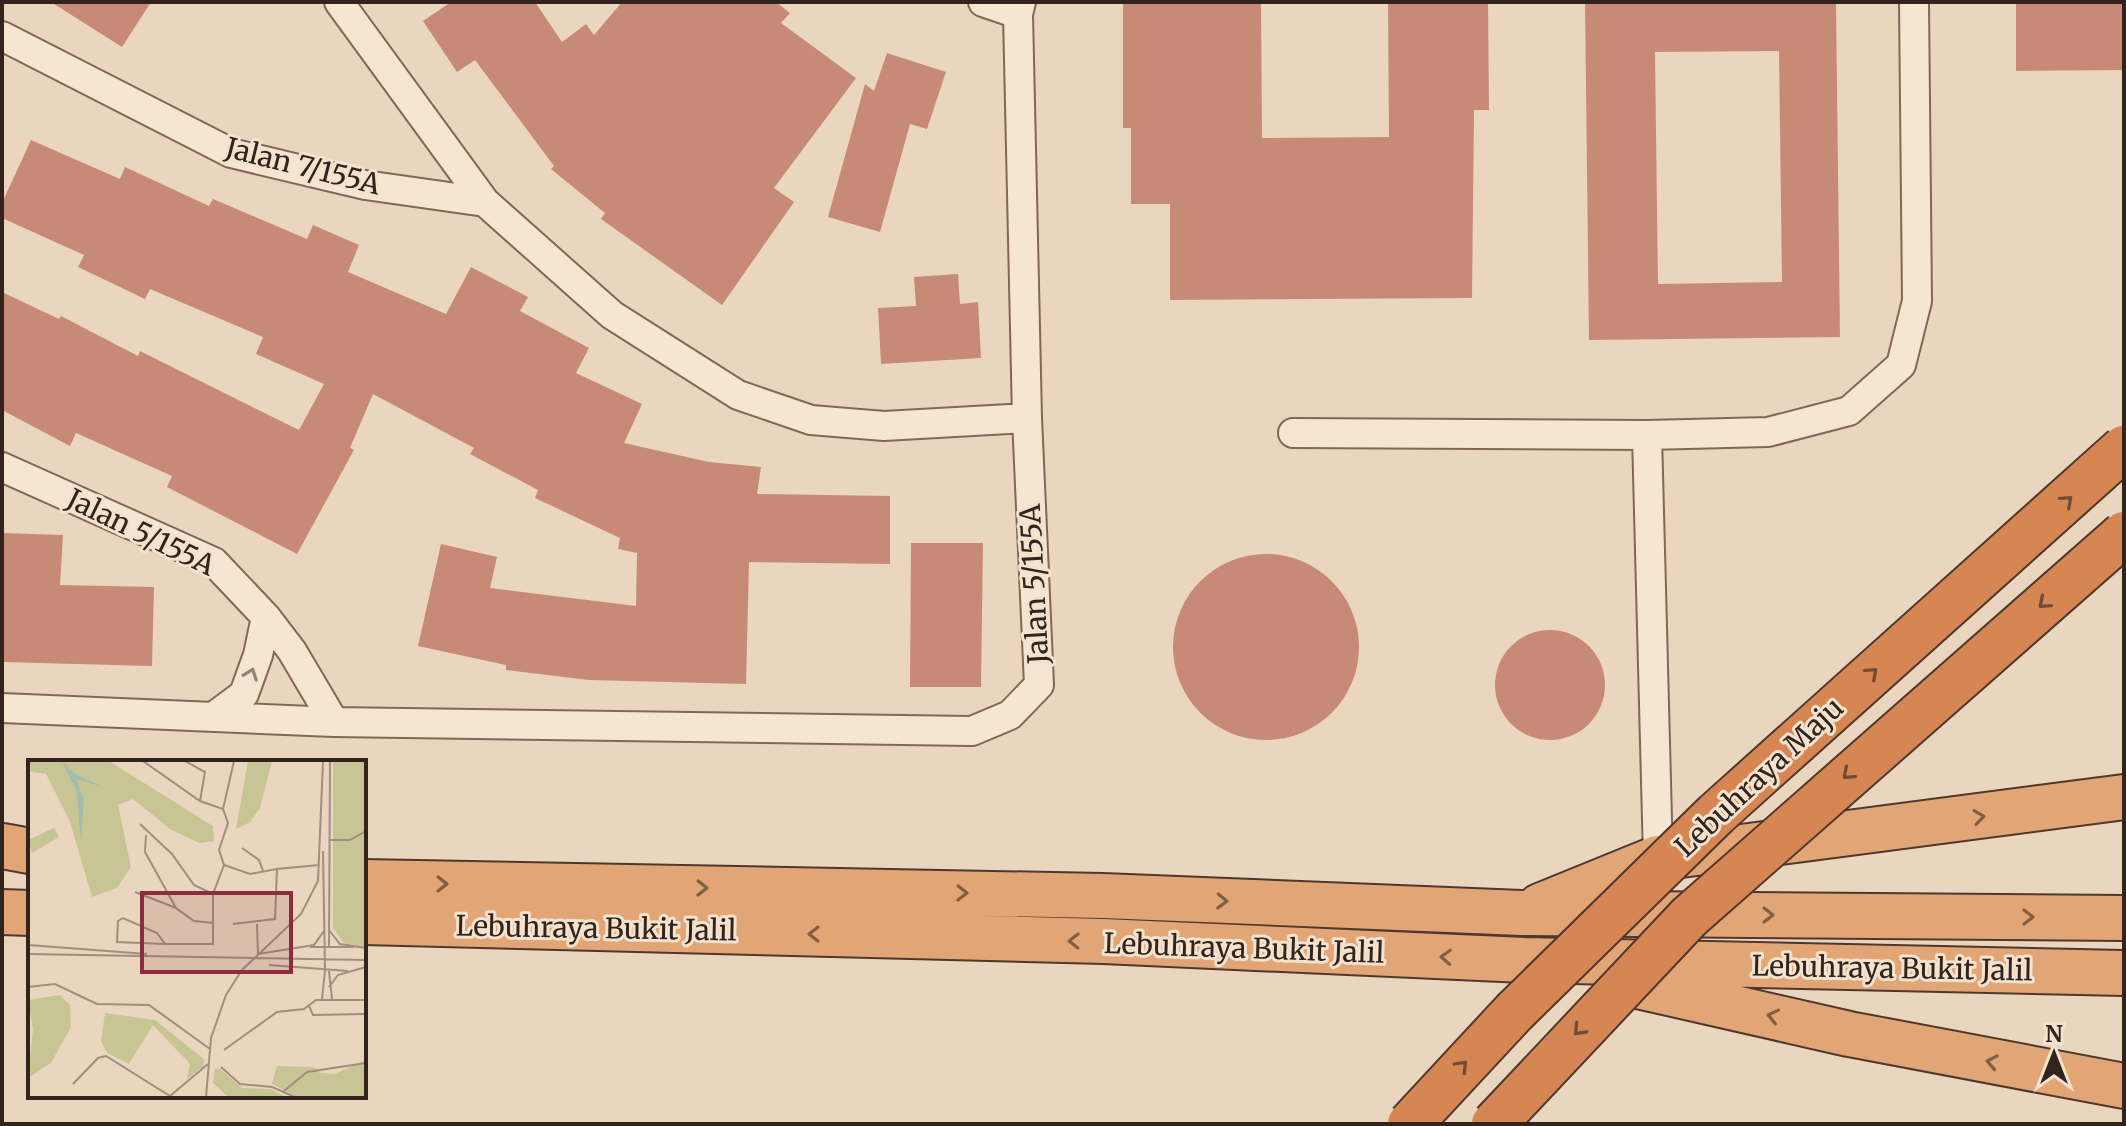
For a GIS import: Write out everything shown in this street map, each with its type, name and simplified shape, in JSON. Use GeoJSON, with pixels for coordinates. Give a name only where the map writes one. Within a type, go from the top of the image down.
{"type":"FeatureCollection","features":[{"type":"Feature","properties":{"kind":"highway","name":"Lebuhraya Maju"},"geometry":{"type":"LineString","coordinates":[[1410,1124],[1514,1012],[1716,814],[2124,448]]}},
{"type":"Feature","properties":{"kind":"highway","name":"Lebuhraya Maju"},"geometry":{"type":"LineString","coordinates":[[1494,1124],[1689,917],[2124,534]]}},
{"type":"Feature","properties":{"kind":"highway"},"geometry":{"type":"LineString","coordinates":[[1522,913],[1658,858],[2124,797]]}},
{"type":"Feature","properties":{"kind":"highway"},"geometry":{"type":"LineString","coordinates":[[2,846],[28,851]]}},
{"type":"Feature","properties":{"kind":"highway"},"geometry":{"type":"LineString","coordinates":[[9,906],[28,877]]}},
{"type":"Feature","properties":{"kind":"highway","name":"Lebuhraya Bukit Jalil"},"geometry":{"type":"LineString","coordinates":[[366,882],[1103,896],[1522,913],[2124,918]]}},
{"type":"Feature","properties":{"kind":"highway","name":"Lebuhraya Bukit Jalil"},"geometry":{"type":"LineString","coordinates":[[366,922],[1103,941],[1524,960],[2124,973]]}},
{"type":"Feature","properties":{"kind":"highway"},"geometry":{"type":"LineString","coordinates":[[1524,960],[1849,1034],[2124,1086]]}},
{"type":"Feature","properties":{"kind":"street"},"geometry":{"type":"LineString","coordinates":[[339,2],[485,202],[612,315],[738,395],[811,420],[884,426],[1027,418]]}},
{"type":"Feature","properties":{"kind":"street"},"geometry":{"type":"LineString","coordinates":[[983,2],[1019,8]]}},
{"type":"Feature","properties":{"kind":"street"},"geometry":{"type":"LineString","coordinates":[[1293,433],[1647,435],[1768,432],[1849,411],[1901,365],[1917,301],[1914,2]]}},
{"type":"Feature","properties":{"kind":"street","name":"Jalan 5/155A"},"geometry":{"type":"LineString","coordinates":[[2,708],[334,722],[972,731],[1010,715],[1039,685],[1027,418],[1019,8]]}},
{"type":"Feature","properties":{"kind":"street","name":"Jalan 7/155A"},"geometry":{"type":"LineString","coordinates":[[2,36],[231,153],[365,185],[485,202]]}},
{"type":"Feature","properties":{"kind":"street"},"geometry":{"type":"LineString","coordinates":[[1647,435],[1658,858]]}},
{"type":"Feature","properties":{"kind":"street","name":"Jalan 5/155A"},"geometry":{"type":"LineString","coordinates":[[2,467],[214,562],[266,617],[292,651],[334,722]]}},
{"type":"Feature","properties":{"kind":"street"},"geometry":{"type":"LineString","coordinates":[[213,717],[244,694],[258,655],[266,617]]}},
{"type":"Feature","properties":{"kind":"building"},"geometry":{"type":"Polygon","coordinates":[[[51,2],[151,2],[122,47],[51,2]]]}},
{"type":"Feature","properties":{"kind":"building"},"geometry":{"type":"Polygon","coordinates":[[[451,2],[535,2],[562,42],[586,24],[594,35],[622,2],[776,2],[790,13],[781,23],[856,78],[774,188],[794,202],[722,305],[601,219],[605,213],[551,169],[554,166],[475,60],[457,72],[423,21],[451,2]]]}},
{"type":"Feature","properties":{"kind":"building"},"geometry":{"type":"Polygon","coordinates":[[[1123,2],[1261,2],[1262,138],[1389,137],[1388,2],[1488,2],[1489,110],[1474,110],[1472,298],[1170,300],[1170,204],[1131,204],[1131,128],[1123,128],[1123,2]]]}},
{"type":"Feature","properties":{"kind":"building"},"geometry":{"type":"Polygon","coordinates":[[[1585,2],[1836,2],[1840,337],[1589,340],[1585,2]],[[1779,51],[1655,52],[1658,284],[1782,282],[1779,51]]]}},
{"type":"Feature","properties":{"kind":"building"},"geometry":{"type":"Polygon","coordinates":[[[2016,2],[2124,2],[2124,70],[2016,71],[2016,2]]]}},
{"type":"Feature","properties":{"kind":"building"},"geometry":{"type":"Polygon","coordinates":[[[887,53],[946,72],[927,129],[910,124],[880,232],[828,217],[865,84],[874,91],[887,53]]]}},
{"type":"Feature","properties":{"kind":"building"},"geometry":{"type":"Polygon","coordinates":[[[31,140],[120,179],[125,167],[209,206],[213,199],[307,239],[313,225],[359,245],[348,272],[446,314],[471,267],[528,297],[520,311],[589,348],[576,373],[642,404],[624,443],[709,462],[761,467],[757,494],[890,496],[890,564],[749,562],[746,684],[589,680],[506,670],[506,665],[418,646],[441,544],[497,557],[490,588],[636,606],[637,553],[618,549],[620,538],[535,498],[538,490],[470,454],[474,448],[373,394],[350,448],[354,450],[297,554],[167,487],[172,476],[76,433],[70,446],[2,410],[2,292],[59,319],[61,316],[138,356],[140,351],[299,430],[324,384],[256,354],[263,337],[150,289],[145,299],[78,267],[84,255],[2,218],[2,203],[31,140]]]}},
{"type":"Feature","properties":{"kind":"building"},"geometry":{"type":"Polygon","coordinates":[[[958,274],[960,304],[978,302],[981,358],[881,364],[878,308],[916,306],[914,277],[958,274]]]}},
{"type":"Feature","properties":{"kind":"building"},"geometry":{"type":"Polygon","coordinates":[[[2,533],[63,535],[60,585],[154,587],[152,666],[2,662],[2,533]]]}},
{"type":"Feature","properties":{"kind":"building"},"geometry":{"type":"Polygon","coordinates":[[[911,543],[983,543],[981,687],[910,687],[911,543]]]}},
{"type":"Feature","properties":{"kind":"building"},"geometry":{"type":"Polygon","coordinates":[[[1266,554],[1302,561],[1332,581],[1352,611],[1359,647],[1352,683],[1332,713],[1302,733],[1266,740],[1230,733],[1200,713],[1180,683],[1173,647],[1180,611],[1200,581],[1230,561],[1266,554]]]}},
{"type":"Feature","properties":{"kind":"building"},"geometry":{"type":"Polygon","coordinates":[[[1550,630],[1571,634],[1589,646],[1601,664],[1605,685],[1601,706],[1589,724],[1571,736],[1550,740],[1529,736],[1511,724],[1499,706],[1495,685],[1499,664],[1511,646],[1529,634],[1550,630]]]}}]}
